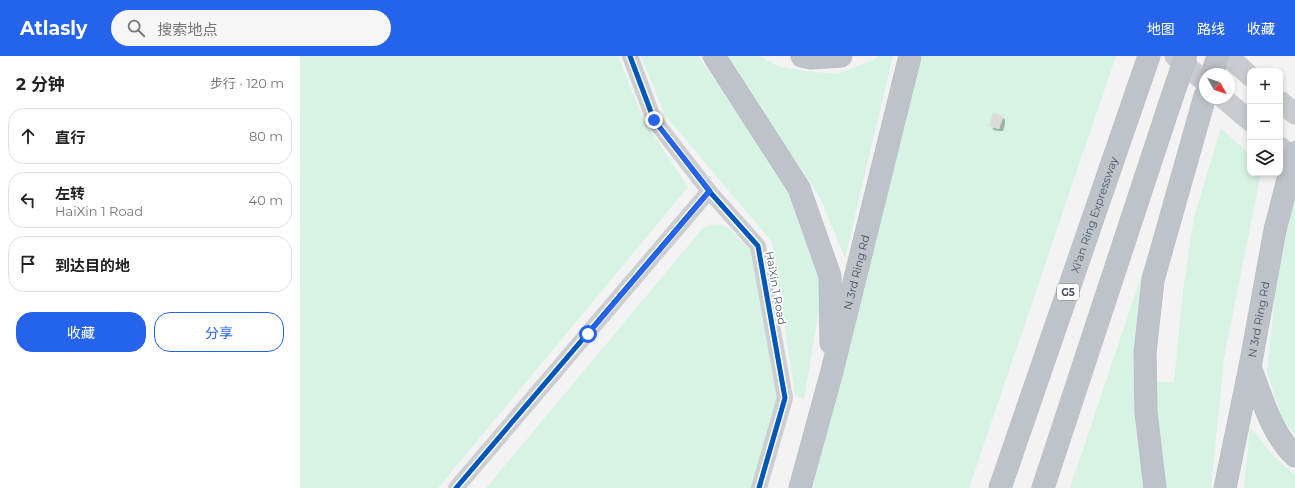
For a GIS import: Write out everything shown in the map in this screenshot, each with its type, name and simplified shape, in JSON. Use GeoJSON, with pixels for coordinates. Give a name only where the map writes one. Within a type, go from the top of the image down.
{"type":"FeatureCollection","features":[{"type":"Feature","properties":{"kind":"highway"},"geometry":{"type":"LineString","coordinates":[[714,56],[800,188],[830,276],[832,371]]}},
{"type":"Feature","properties":{"kind":"highway"},"geometry":{"type":"LineString","coordinates":[[802,56],[811,58],[841,56]]}},
{"type":"Feature","properties":{"kind":"highway","name":"N 3rd Ring Rd"},"geometry":{"type":"LineString","coordinates":[[800,488],[832,371],[910,56]]}},
{"type":"Feature","properties":{"kind":"highway","name":"Xi'an Ring Expressway"},"geometry":{"type":"LineString","coordinates":[[1000,488],[1149,56]]}},
{"type":"Feature","properties":{"kind":"highway"},"geometry":{"type":"LineString","coordinates":[[1043,488],[1186,56]]}},
{"type":"Feature","properties":{"kind":"highway"},"geometry":{"type":"LineString","coordinates":[[1214,68],[1218,56]]}},
{"type":"Feature","properties":{"kind":"highway"},"geometry":{"type":"LineString","coordinates":[[1155,488],[1146,412],[1145,380],[1145,353],[1153,280],[1202,104]]}},
{"type":"Feature","properties":{"kind":"highway","name":"N 3rd Ring Rd"},"geometry":{"type":"LineString","coordinates":[[1224,488],[1250,367],[1274,230],[1295,152]]}},
{"type":"Feature","properties":{"kind":"highway"},"geometry":{"type":"LineString","coordinates":[[1250,367],[1268,414],[1284,446],[1295,456]]}},
{"type":"Feature","properties":{"kind":"main road"},"geometry":{"type":"LineString","coordinates":[[1175,56],[1199,77]]}},
{"type":"Feature","properties":{"kind":"main road"},"geometry":{"type":"LineString","coordinates":[[1228,56],[1247,73]]}},
{"type":"Feature","properties":{"kind":"main road"},"geometry":{"type":"LineString","coordinates":[[1230,104],[1247,118]]}},
{"type":"Feature","properties":{"kind":"main road"},"geometry":{"type":"LineString","coordinates":[[1283,104],[1295,114]]}},
{"type":"Feature","properties":{"kind":"main road"},"geometry":{"type":"LineString","coordinates":[[1283,150],[1295,160]]}},
{"type":"Feature","properties":{"kind":"street","name":"HaiXin 1 Road"},"geometry":{"type":"LineString","coordinates":[[630,56],[654,120],[710,191],[758,246],[786,398],[759,488]]}},
{"type":"Feature","properties":{"kind":"street"},"geometry":{"type":"LineString","coordinates":[[456,488],[710,191]]}},
{"type":"Feature","properties":{"kind":"green space"},"geometry":{"type":"Polygon","coordinates":[[[300,56],[618,56],[643,119],[688,187],[438,488],[300,488],[300,56]]]}},
{"type":"Feature","properties":{"kind":"green space"},"geometry":{"type":"Polygon","coordinates":[[[641,56],[698,56],[797,194],[824,281],[804,399],[795,395],[772,242],[665,115],[641,56]]]}},
{"type":"Feature","properties":{"kind":"green space"},"geometry":{"type":"Polygon","coordinates":[[[721,56],[759,56],[780,67],[837,74],[871,61],[878,56],[893,56],[845,258],[821,200],[804,172],[721,56]]]}},
{"type":"Feature","properties":{"kind":"green space"},"geometry":{"type":"Polygon","coordinates":[[[920,56],[1116,56],[969,488],[813,488],[920,56]]]}},
{"type":"Feature","properties":{"kind":"green space"},"geometry":{"type":"Polygon","coordinates":[[[1221,128],[1247,152],[1247,176],[1260,176],[1224,358],[1211,488],[1070,488],[1155,235],[1137,381],[1174,382],[1183,291],[1194,217],[1221,128]]]}},
{"type":"Feature","properties":{"kind":"green space"},"geometry":{"type":"Polygon","coordinates":[[[1295,193],[1295,434],[1283,420],[1267,373],[1276,285],[1295,193]]]}},
{"type":"Feature","properties":{"kind":"green space"},"geometry":{"type":"Polygon","coordinates":[[[715,224],[727,227],[754,255],[778,401],[754,488],[486,488],[703,228],[715,224]]]}},
{"type":"Feature","properties":{"kind":"green space"},"geometry":{"type":"Polygon","coordinates":[[[1250,427],[1272,454],[1295,475],[1295,488],[1244,488],[1250,427]]]}},
{"type":"Feature","properties":{"kind":"building"},"geometry":{"type":"Polygon","coordinates":[[[993,113],[1003,116],[999,129],[989,126],[993,113]]]}},
{"type":"Feature","properties":{"kind":"cycle path"},"geometry":{"type":"LineString","coordinates":[[630,56],[654,120],[709,191],[758,246],[785,398],[759,488]]}},
{"type":"Feature","properties":{"kind":"cycle path"},"geometry":{"type":"LineString","coordinates":[[456,488],[709,191]]}},
{"type":"Feature","properties":{"kind":"route"},"geometry":{"type":"LineString","coordinates":[[588,334],[710,191],[654,120]]}}]}
